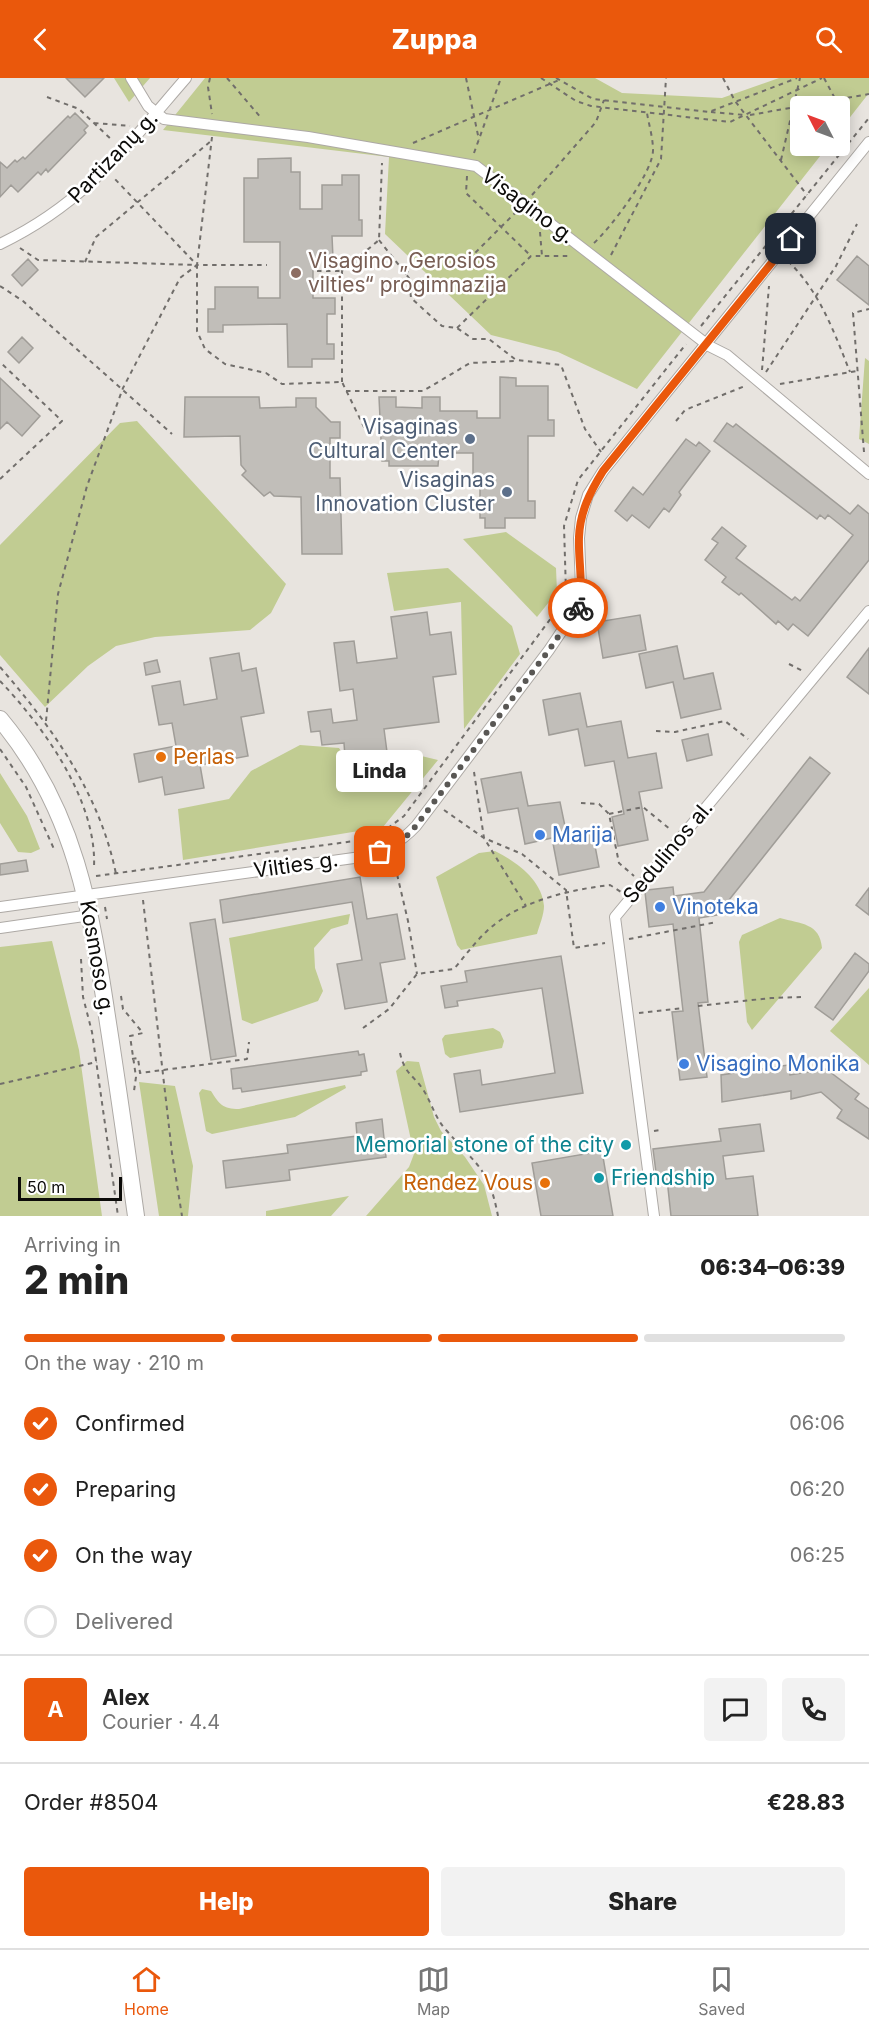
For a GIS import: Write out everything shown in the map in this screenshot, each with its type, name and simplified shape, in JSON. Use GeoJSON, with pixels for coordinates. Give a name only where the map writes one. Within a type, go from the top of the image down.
{"type":"FeatureCollection","features":[{"type":"Feature","properties":{"kind":"main road","name":"Kosmoso g."},"geometry":{"type":"LineString","coordinates":[[0,719],[43,783],[89,877],[94,893],[91,915],[136,1216]]}},
{"type":"Feature","properties":{"kind":"street"},"geometry":{"type":"LineString","coordinates":[[131,78],[155,113]]}},
{"type":"Feature","properties":{"kind":"street","name":"Partizanų g."},"geometry":{"type":"LineString","coordinates":[[4,242],[52,216],[106,169],[186,78]]}},
{"type":"Feature","properties":{"kind":"street","name":"Visagino g."},"geometry":{"type":"LineString","coordinates":[[155,113],[164,119],[388,150],[476,166],[706,344],[727,355],[869,474]]}},
{"type":"Feature","properties":{"kind":"street","name":"Vilties g."},"geometry":{"type":"LineString","coordinates":[[0,907],[141,885],[361,857],[391,848],[416,826],[578,607],[581,587],[579,538],[581,518],[588,495],[611,461],[869,142]]}},
{"type":"Feature","properties":{"kind":"street","name":"Sedulinos al."},"geometry":{"type":"LineString","coordinates":[[654,1216],[615,917],[869,611]]}},
{"type":"Feature","properties":{"kind":"street"},"geometry":{"type":"LineString","coordinates":[[0,928],[91,915]]}},
{"type":"Feature","properties":{"kind":"path"},"geometry":{"type":"LineString","coordinates":[[210,78],[208,87],[213,126],[197,265],[197,331],[205,349],[225,364],[266,373],[282,384],[342,382]]}},
{"type":"Feature","properties":{"kind":"path"},"geometry":{"type":"LineString","coordinates":[[227,78],[275,134]]}},
{"type":"Feature","properties":{"kind":"path"},"geometry":{"type":"LineString","coordinates":[[466,78],[478,140]]}},
{"type":"Feature","properties":{"kind":"path"},"geometry":{"type":"LineString","coordinates":[[541,78],[576,101],[591,106],[730,123],[823,78],[835,96]]}},
{"type":"Feature","properties":{"kind":"path"},"geometry":{"type":"LineString","coordinates":[[606,265],[662,159],[666,78]]}},
{"type":"Feature","properties":{"kind":"path"},"geometry":{"type":"LineString","coordinates":[[723,78],[735,101],[807,195]]}},
{"type":"Feature","properties":{"kind":"path"},"geometry":{"type":"LineString","coordinates":[[709,112],[798,78],[795,96]]}},
{"type":"Feature","properties":{"kind":"path"},"geometry":{"type":"LineString","coordinates":[[519,361],[489,339],[473,339],[457,328],[442,326],[411,298],[409,279],[379,240],[388,150],[474,117],[557,79],[593,99],[746,116],[790,109]]}},
{"type":"Feature","properties":{"kind":"path"},"geometry":{"type":"LineString","coordinates":[[850,96],[869,94]]}},
{"type":"Feature","properties":{"kind":"path"},"geometry":{"type":"LineString","coordinates":[[47,97],[79,110],[123,150]]}},
{"type":"Feature","properties":{"kind":"path"},"geometry":{"type":"LineString","coordinates":[[89,877],[362,840],[393,826],[404,816],[564,598],[564,526],[567,508],[578,480],[869,118]]}},
{"type":"Feature","properties":{"kind":"path"},"geometry":{"type":"LineString","coordinates":[[94,123],[144,127]]}},
{"type":"Feature","properties":{"kind":"path"},"geometry":{"type":"LineString","coordinates":[[781,162],[790,125]]}},
{"type":"Feature","properties":{"kind":"path"},"geometry":{"type":"LineString","coordinates":[[84,262],[96,237],[211,141]]}},
{"type":"Feature","properties":{"kind":"path"},"geometry":{"type":"LineString","coordinates":[[106,169],[197,265]]}},
{"type":"Feature","properties":{"kind":"path"},"geometry":{"type":"LineString","coordinates":[[538,212],[542,256]]}},
{"type":"Feature","properties":{"kind":"path"},"geometry":{"type":"LineString","coordinates":[[762,384],[845,252],[857,224]]}},
{"type":"Feature","properties":{"kind":"path"},"geometry":{"type":"LineString","coordinates":[[318,271],[342,271],[379,240]]}},
{"type":"Feature","properties":{"kind":"path"},"geometry":{"type":"LineString","coordinates":[[4,242],[38,260],[267,265]]}},
{"type":"Feature","properties":{"kind":"path"},"geometry":{"type":"LineString","coordinates":[[780,253],[817,296],[829,318],[850,372]]}},
{"type":"Feature","properties":{"kind":"path"},"geometry":{"type":"LineString","coordinates":[[46,721],[58,594],[87,486],[123,388],[180,279],[197,265]]}},
{"type":"Feature","properties":{"kind":"path"},"geometry":{"type":"LineString","coordinates":[[342,271],[342,382],[366,431]]}},
{"type":"Feature","properties":{"kind":"path"},"geometry":{"type":"LineString","coordinates":[[762,384],[769,282],[764,272]]}},
{"type":"Feature","properties":{"kind":"path"},"geometry":{"type":"LineString","coordinates":[[0,286],[23,301],[172,434]]}},
{"type":"Feature","properties":{"kind":"path"},"geometry":{"type":"LineString","coordinates":[[858,465],[864,458],[853,313],[869,309]]}},
{"type":"Feature","properties":{"kind":"path"},"geometry":{"type":"LineString","coordinates":[[346,391],[423,391],[470,363],[519,361],[561,364],[585,429],[600,452],[611,461]]}},
{"type":"Feature","properties":{"kind":"path"},"geometry":{"type":"LineString","coordinates":[[0,479],[62,421],[1,363]]}},
{"type":"Feature","properties":{"kind":"path"},"geometry":{"type":"LineString","coordinates":[[676,421],[686,410],[762,384],[858,371]]}},
{"type":"Feature","properties":{"kind":"path"},"geometry":{"type":"LineString","coordinates":[[789,664],[815,676]]}},
{"type":"Feature","properties":{"kind":"path"},"geometry":{"type":"LineString","coordinates":[[0,667],[46,721],[92,801],[107,835],[116,874]]}},
{"type":"Feature","properties":{"kind":"path"},"geometry":{"type":"LineString","coordinates":[[0,681],[39,728],[73,785],[93,835],[89,877],[108,922]]}},
{"type":"Feature","properties":{"kind":"path"},"geometry":{"type":"LineString","coordinates":[[656,732],[675,732],[725,721],[757,746]]}},
{"type":"Feature","properties":{"kind":"path"},"geometry":{"type":"LineString","coordinates":[[0,749],[26,787],[55,852]]}},
{"type":"Feature","properties":{"kind":"path"},"geometry":{"type":"LineString","coordinates":[[471,754],[484,838],[526,907]]}},
{"type":"Feature","properties":{"kind":"path"},"geometry":{"type":"LineString","coordinates":[[434,802],[484,838],[522,854],[566,890]]}},
{"type":"Feature","properties":{"kind":"path"},"geometry":{"type":"LineString","coordinates":[[581,803],[599,804],[609,814],[619,863],[642,883]]}},
{"type":"Feature","properties":{"kind":"path"},"geometry":{"type":"LineString","coordinates":[[609,814],[643,807],[680,838]]}},
{"type":"Feature","properties":{"kind":"path"},"geometry":{"type":"LineString","coordinates":[[391,848],[408,921],[417,974]]}},
{"type":"Feature","properties":{"kind":"path"},"geometry":{"type":"LineString","coordinates":[[139,870],[183,1216]]}},
{"type":"Feature","properties":{"kind":"path"},"geometry":{"type":"LineString","coordinates":[[363,1028],[389,1009],[417,974],[454,969],[487,931],[506,916],[566,890],[610,885],[630,899]]}},
{"type":"Feature","properties":{"kind":"path"},"geometry":{"type":"LineString","coordinates":[[81,951],[83,997],[97,1062],[118,1216]]}},
{"type":"Feature","properties":{"kind":"path"},"geometry":{"type":"LineString","coordinates":[[119,987],[123,1009],[143,1033]]}},
{"type":"Feature","properties":{"kind":"path"},"geometry":{"type":"LineString","coordinates":[[698,1006],[771,998],[801,998]]}},
{"type":"Feature","properties":{"kind":"path"},"geometry":{"type":"LineString","coordinates":[[627,1015],[683,1008]]}},
{"type":"Feature","properties":{"kind":"path"},"geometry":{"type":"LineString","coordinates":[[0,1084],[97,1062],[138,1059],[140,1073],[247,1059],[249,1042]]}},
{"type":"Feature","properties":{"kind":"path"},"geometry":{"type":"LineString","coordinates":[[400,1053],[403,1067],[423,1089],[439,1121],[486,1176],[492,1187],[498,1216]]}},
{"type":"Feature","properties":{"kind":"green space"},"geometry":{"type":"Polygon","coordinates":[[[114,78],[150,78],[129,102],[114,78]]]}},
{"type":"Feature","properties":{"kind":"green space"},"geometry":{"type":"Polygon","coordinates":[[[205,78],[595,78],[622,93],[722,98],[779,78],[869,78],[869,93],[850,117],[850,96],[790,96],[790,156],[820,156],[637,389],[558,352],[491,335],[385,234],[389,157],[163,130],[205,78]]]}},
{"type":"Feature","properties":{"kind":"green space"},"geometry":{"type":"Polygon","coordinates":[[[865,358],[869,361],[869,444],[859,439],[865,358]]]}},
{"type":"Feature","properties":{"kind":"green space"},"geometry":{"type":"Polygon","coordinates":[[[137,421],[286,584],[271,613],[250,630],[155,637],[116,646],[88,666],[45,707],[0,655],[0,545],[120,423],[137,421]]]}},
{"type":"Feature","properties":{"kind":"green space"},"geometry":{"type":"Polygon","coordinates":[[[506,532],[556,568],[557,592],[537,617],[463,539],[506,532]]]}},
{"type":"Feature","properties":{"kind":"green space"},"geometry":{"type":"Polygon","coordinates":[[[448,568],[512,626],[520,654],[464,729],[461,602],[394,611],[387,573],[448,568]]]}},
{"type":"Feature","properties":{"kind":"green space"},"geometry":{"type":"Polygon","coordinates":[[[300,745],[339,748],[355,773],[391,768],[413,754],[438,760],[383,827],[183,860],[178,809],[229,799],[251,771],[300,745]]]}},
{"type":"Feature","properties":{"kind":"green space"},"geometry":{"type":"Polygon","coordinates":[[[0,773],[27,816],[40,849],[31,853],[18,852],[0,823],[0,773]]]}},
{"type":"Feature","properties":{"kind":"green space"},"geometry":{"type":"Polygon","coordinates":[[[495,851],[520,866],[539,888],[544,906],[537,934],[461,950],[457,945],[436,877],[479,853],[495,851]]]}},
{"type":"Feature","properties":{"kind":"green space"},"geometry":{"type":"Polygon","coordinates":[[[350,914],[348,924],[331,929],[314,948],[315,968],[323,991],[318,1001],[252,1024],[242,1020],[229,938],[350,914]]]}},
{"type":"Feature","properties":{"kind":"green space"},"geometry":{"type":"Polygon","coordinates":[[[780,918],[813,929],[818,934],[822,948],[752,1030],[747,1022],[739,942],[742,935],[780,918]]]}},
{"type":"Feature","properties":{"kind":"green space"},"geometry":{"type":"Polygon","coordinates":[[[52,941],[79,1050],[102,1216],[0,1216],[0,947],[52,941]]]}},
{"type":"Feature","properties":{"kind":"green space"},"geometry":{"type":"Polygon","coordinates":[[[869,988],[869,1065],[830,1031],[869,988]]]}},
{"type":"Feature","properties":{"kind":"green space"},"geometry":{"type":"Polygon","coordinates":[[[493,1028],[500,1032],[504,1041],[502,1048],[450,1058],[445,1054],[442,1039],[445,1035],[493,1028]]]}},
{"type":"Feature","properties":{"kind":"green space"},"geometry":{"type":"Polygon","coordinates":[[[407,1061],[419,1062],[434,1117],[441,1131],[465,1157],[484,1185],[492,1216],[366,1216],[409,1167],[414,1154],[396,1071],[407,1061]]]}},
{"type":"Feature","properties":{"kind":"green space"},"geometry":{"type":"Polygon","coordinates":[[[139,1082],[175,1086],[193,1166],[188,1216],[159,1216],[139,1082]]]}},
{"type":"Feature","properties":{"kind":"green space"},"geometry":{"type":"Polygon","coordinates":[[[345,1085],[346,1088],[295,1117],[212,1134],[206,1131],[199,1093],[202,1089],[211,1091],[225,1107],[239,1109],[345,1085]]]}},
{"type":"Feature","properties":{"kind":"green space"},"geometry":{"type":"Polygon","coordinates":[[[349,1196],[331,1216],[266,1216],[266,1211],[349,1196]]]}},
{"type":"Feature","properties":{"kind":"building"},"geometry":{"type":"Polygon","coordinates":[[[66,78],[104,78],[85,97],[66,78]]]}},
{"type":"Feature","properties":{"kind":"building"},"geometry":{"type":"Polygon","coordinates":[[[75,113],[88,126],[84,130],[86,133],[48,172],[46,169],[41,175],[38,172],[18,192],[11,185],[0,197],[0,162],[7,168],[15,160],[17,162],[23,157],[25,159],[68,116],[70,118],[75,113]]]}},
{"type":"Feature","properties":{"kind":"building","name":"Visagino „Gerosios vilties“ progimnazija"},"geometry":{"type":"Polygon","coordinates":[[[291,158],[291,172],[300,172],[300,209],[322,209],[322,185],[342,185],[342,175],[359,175],[359,220],[362,220],[362,236],[332,236],[333,258],[313,258],[313,298],[335,298],[335,314],[327,314],[327,344],[334,344],[334,359],[312,359],[312,367],[288,367],[287,324],[223,325],[223,332],[208,332],[208,309],[215,309],[215,287],[258,287],[258,298],[280,298],[280,242],[244,242],[244,178],[258,178],[258,159],[291,158]]]}},
{"type":"Feature","properties":{"kind":"building"},"geometry":{"type":"Polygon","coordinates":[[[857,256],[869,266],[869,305],[837,280],[857,256]]]}},
{"type":"Feature","properties":{"kind":"building"},"geometry":{"type":"Polygon","coordinates":[[[28,259],[38,270],[22,286],[12,275],[28,259]]]}},
{"type":"Feature","properties":{"kind":"building"},"geometry":{"type":"Polygon","coordinates":[[[22,337],[33,348],[19,363],[8,352],[22,337]]]}},
{"type":"Feature","properties":{"kind":"building"},"geometry":{"type":"Polygon","coordinates":[[[500,377],[516,378],[516,386],[548,386],[548,420],[554,420],[554,436],[528,436],[528,501],[535,501],[535,518],[505,518],[505,528],[485,528],[485,518],[480,518],[480,484],[473,484],[473,453],[439,453],[438,466],[389,466],[389,461],[382,461],[379,397],[396,397],[396,407],[422,408],[422,397],[440,397],[440,411],[477,411],[477,418],[500,418],[500,377]]]}},
{"type":"Feature","properties":{"kind":"building"},"geometry":{"type":"Polygon","coordinates":[[[0,378],[40,416],[22,436],[7,422],[0,429],[0,378]]]}},
{"type":"Feature","properties":{"kind":"building"},"geometry":{"type":"Polygon","coordinates":[[[185,397],[259,397],[260,408],[296,407],[296,398],[316,398],[316,407],[331,422],[340,422],[340,438],[330,438],[330,478],[340,478],[342,554],[302,554],[301,497],[274,496],[270,492],[264,496],[242,475],[246,471],[241,465],[240,436],[184,437],[185,397]]]}},
{"type":"Feature","properties":{"kind":"building"},"geometry":{"type":"Polygon","coordinates":[[[727,423],[733,427],[736,424],[850,514],[858,505],[869,514],[869,560],[808,636],[793,624],[788,630],[778,621],[776,624],[741,593],[739,595],[722,582],[726,577],[705,560],[718,543],[712,539],[722,527],[746,546],[736,558],[792,600],[795,597],[800,601],[853,535],[828,515],[825,519],[820,515],[817,519],[714,441],[727,423]]]}},
{"type":"Feature","properties":{"kind":"building"},"geometry":{"type":"Polygon","coordinates":[[[686,439],[696,446],[699,442],[710,451],[679,492],[681,495],[669,512],[664,508],[649,528],[632,515],[627,521],[615,511],[633,487],[643,495],[686,439]]]}},
{"type":"Feature","properties":{"kind":"building"},"geometry":{"type":"Polygon","coordinates":[[[427,612],[430,635],[451,632],[456,674],[433,677],[439,722],[384,729],[387,752],[345,757],[344,743],[322,745],[320,731],[311,732],[308,712],[331,709],[333,723],[357,720],[353,689],[340,691],[334,643],[354,641],[357,663],[397,658],[391,617],[427,612]]]}},
{"type":"Feature","properties":{"kind":"building"},"geometry":{"type":"Polygon","coordinates":[[[640,615],[646,650],[603,658],[597,622],[640,615]]]}},
{"type":"Feature","properties":{"kind":"building"},"geometry":{"type":"Polygon","coordinates":[[[677,646],[684,679],[713,673],[721,709],[681,718],[673,682],[646,688],[639,654],[677,646]]]}},
{"type":"Feature","properties":{"kind":"building"},"geometry":{"type":"Polygon","coordinates":[[[869,648],[869,694],[847,677],[869,648]]]}},
{"type":"Feature","properties":{"kind":"building"},"geometry":{"type":"Polygon","coordinates":[[[239,653],[242,671],[256,668],[264,713],[241,717],[248,756],[200,765],[204,788],[165,795],[162,777],[139,782],[134,754],[176,746],[172,723],[159,725],[152,686],[180,681],[184,705],[217,699],[210,658],[239,653]]]}},
{"type":"Feature","properties":{"kind":"building"},"geometry":{"type":"Polygon","coordinates":[[[157,660],[160,672],[146,675],[144,663],[157,660]]]}},
{"type":"Feature","properties":{"kind":"building"},"geometry":{"type":"Polygon","coordinates":[[[580,693],[587,727],[621,721],[628,758],[656,753],[662,788],[639,792],[648,840],[618,846],[612,817],[624,814],[614,761],[585,766],[578,729],[549,735],[543,700],[580,693]]]}},
{"type":"Feature","properties":{"kind":"building"},"geometry":{"type":"Polygon","coordinates":[[[708,734],[712,755],[687,761],[682,740],[708,734]]]}},
{"type":"Feature","properties":{"kind":"building"},"geometry":{"type":"Polygon","coordinates":[[[810,757],[830,773],[717,915],[699,918],[708,1002],[698,1003],[707,1077],[680,1080],[672,1012],[683,1011],[673,924],[649,927],[645,892],[673,887],[674,896],[704,892],[810,757]]]}},
{"type":"Feature","properties":{"kind":"building"},"geometry":{"type":"Polygon","coordinates":[[[521,772],[528,806],[560,802],[567,836],[592,830],[599,867],[559,875],[552,838],[525,844],[518,808],[488,813],[481,779],[521,772]]]}},
{"type":"Feature","properties":{"kind":"building"},"geometry":{"type":"Polygon","coordinates":[[[26,860],[28,871],[0,875],[0,864],[26,860]]]}},
{"type":"Feature","properties":{"kind":"building"},"geometry":{"type":"Polygon","coordinates":[[[360,877],[367,919],[397,914],[405,959],[380,963],[387,1002],[345,1009],[337,964],[362,960],[352,902],[223,923],[220,900],[360,877]]]}},
{"type":"Feature","properties":{"kind":"building"},"geometry":{"type":"Polygon","coordinates":[[[869,888],[869,915],[856,905],[869,888]]]}},
{"type":"Feature","properties":{"kind":"building"},"geometry":{"type":"Polygon","coordinates":[[[215,919],[236,1056],[211,1060],[190,923],[215,919]]]}},
{"type":"Feature","properties":{"kind":"building"},"geometry":{"type":"Polygon","coordinates":[[[855,953],[869,964],[869,971],[833,1020],[815,1007],[855,953]]]}},
{"type":"Feature","properties":{"kind":"building"},"geometry":{"type":"Polygon","coordinates":[[[561,956],[583,1093],[460,1112],[454,1074],[480,1070],[482,1085],[555,1073],[542,988],[457,1001],[458,1006],[445,1008],[441,986],[467,982],[465,971],[561,956]]]}},
{"type":"Feature","properties":{"kind":"building"},"geometry":{"type":"Polygon","coordinates":[[[358,1051],[359,1055],[364,1054],[367,1071],[361,1072],[361,1075],[242,1092],[241,1088],[233,1089],[231,1069],[358,1051]]]}},
{"type":"Feature","properties":{"kind":"building"},"geometry":{"type":"Polygon","coordinates":[[[788,1065],[790,1075],[826,1069],[859,1094],[855,1099],[869,1109],[869,1139],[837,1118],[842,1110],[821,1092],[791,1099],[791,1091],[722,1102],[721,1075],[788,1065]]]}},
{"type":"Feature","properties":{"kind":"building"},"geometry":{"type":"Polygon","coordinates":[[[382,1119],[386,1157],[289,1170],[290,1180],[226,1188],[223,1161],[288,1153],[287,1145],[357,1136],[356,1123],[382,1119]]]}},
{"type":"Feature","properties":{"kind":"building"},"geometry":{"type":"Polygon","coordinates":[[[760,1124],[764,1151],[723,1156],[726,1179],[753,1176],[758,1216],[671,1216],[667,1179],[657,1180],[653,1149],[721,1141],[719,1129],[760,1124]]]}},
{"type":"Feature","properties":{"kind":"building"},"geometry":{"type":"Polygon","coordinates":[[[602,1151],[613,1216],[541,1216],[532,1163],[602,1151]]]}},
{"type":"Feature","properties":{"kind":"way so far"},"geometry":{"type":"LineString","coordinates":[[380,852],[403,840],[416,826],[570,622],[578,608]]}},
{"type":"Feature","properties":{"kind":"place","name":"Visagino „Gerosios vilties“ progimnazija"},"geometry":{"type":"Point","coordinates":[296,273]}},
{"type":"Feature","properties":{"kind":"place","name":"Visaginas Cultural Center"},"geometry":{"type":"Point","coordinates":[470,439]}},
{"type":"Feature","properties":{"kind":"place","name":"Visaginas Innovation Cluster"},"geometry":{"type":"Point","coordinates":[507,492]}},
{"type":"Feature","properties":{"kind":"place","name":"Perlas"},"geometry":{"type":"Point","coordinates":[161,757]}},
{"type":"Feature","properties":{"kind":"place","name":"Marija"},"geometry":{"type":"Point","coordinates":[540,835]}},
{"type":"Feature","properties":{"kind":"place","name":"Linda"},"geometry":{"type":"Point","coordinates":[380,852]}},
{"type":"Feature","properties":{"kind":"place","name":"Vinoteka"},"geometry":{"type":"Point","coordinates":[660,907]}},
{"type":"Feature","properties":{"kind":"place","name":"Visagino Monika"},"geometry":{"type":"Point","coordinates":[684,1064]}},
{"type":"Feature","properties":{"kind":"place","name":"Memorial stone of the city"},"geometry":{"type":"Point","coordinates":[626,1145]}},
{"type":"Feature","properties":{"kind":"place","name":"Friendship"},"geometry":{"type":"Point","coordinates":[599,1178]}},
{"type":"Feature","properties":{"kind":"place","name":"Rendez Vous"},"geometry":{"type":"Point","coordinates":[545,1183]}},
{"type":"Feature","properties":{"kind":"route"},"geometry":{"type":"LineString","coordinates":[[578,608],[581,587],[579,538],[581,518],[588,495],[603,471],[791,239]]}}]}
